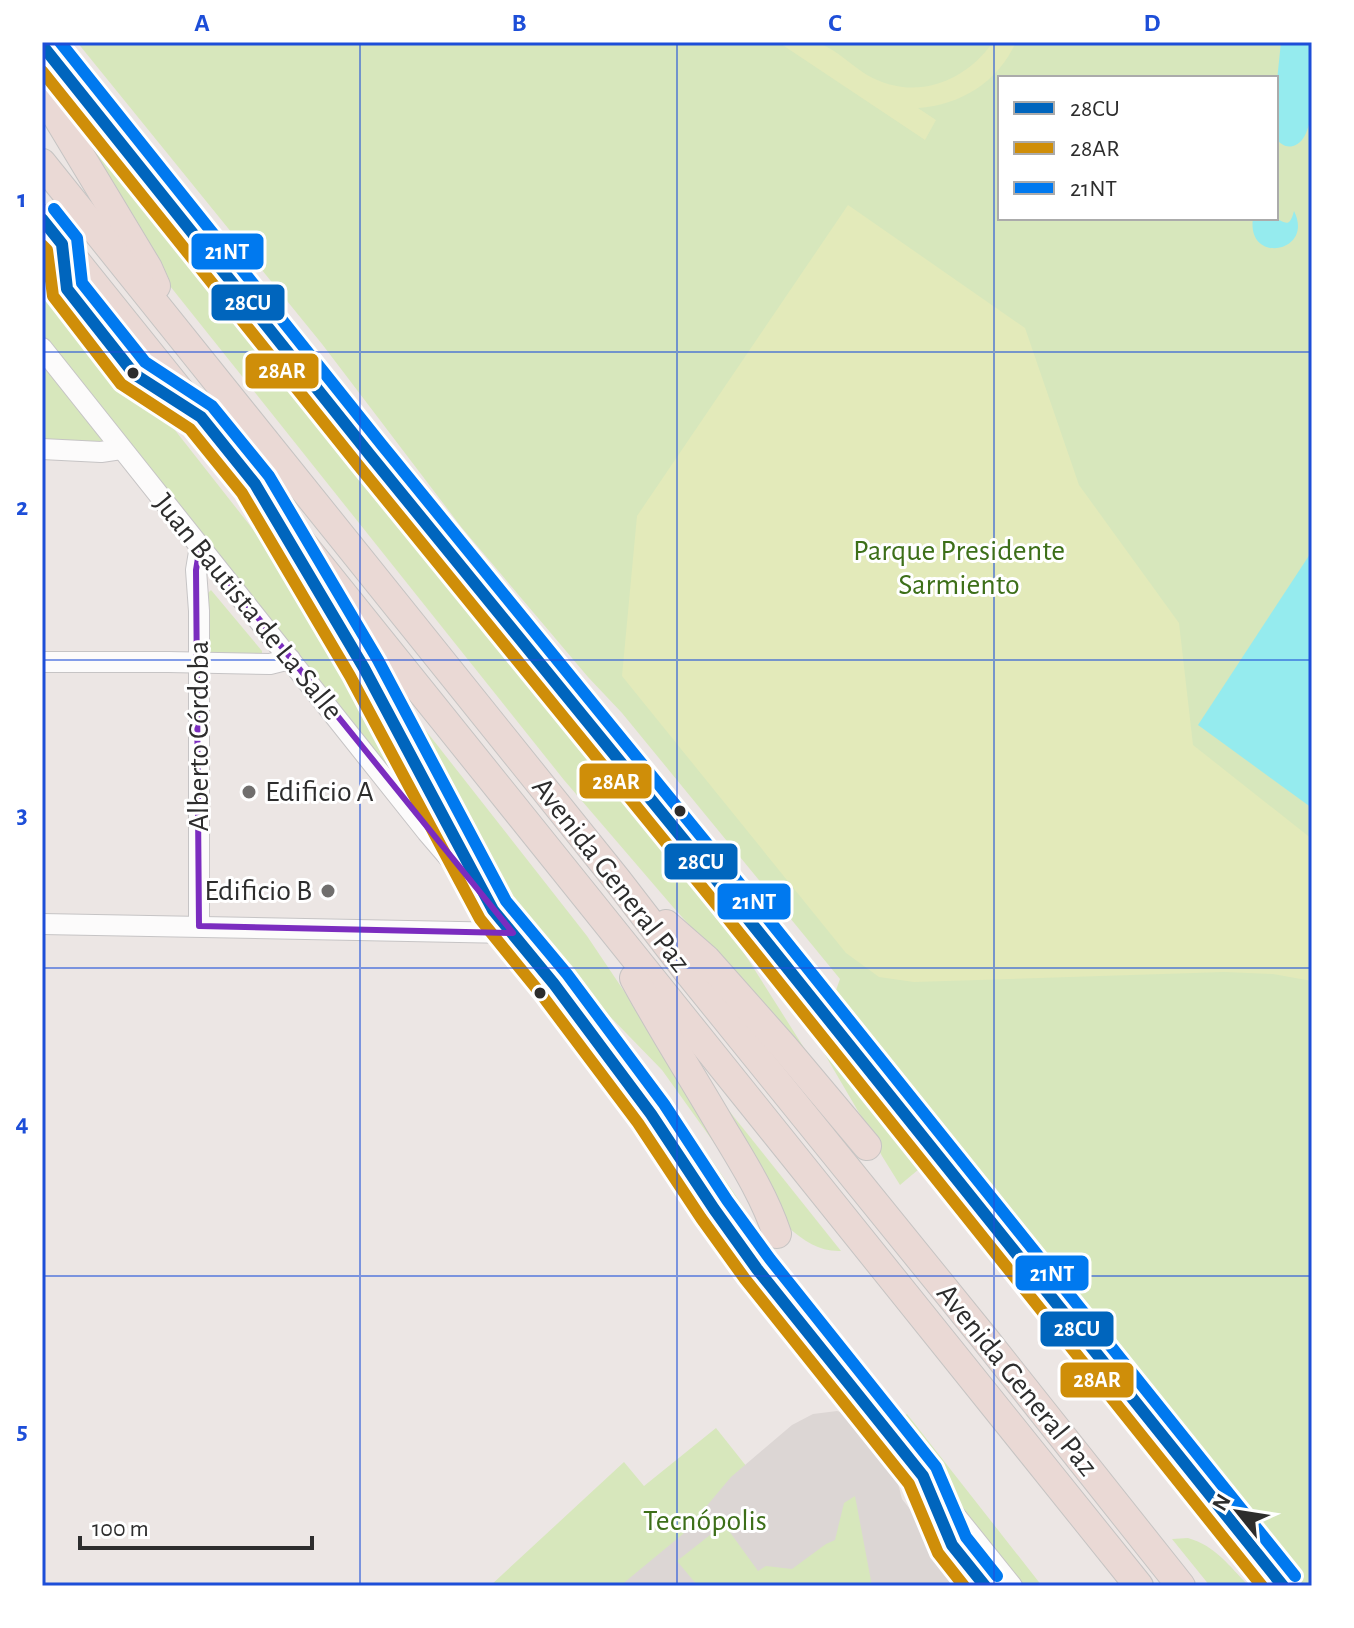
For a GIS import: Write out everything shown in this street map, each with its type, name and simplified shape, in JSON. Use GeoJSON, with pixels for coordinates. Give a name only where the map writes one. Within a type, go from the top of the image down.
{"type":"FeatureCollection","features":[{"type":"Feature","properties":{"kind":"highway"},"geometry":{"type":"LineString","coordinates":[[42,92],[148,268],[180,337]]}},
{"type":"Feature","properties":{"kind":"highway","name":"Avenida General Paz"},"geometry":{"type":"LineString","coordinates":[[42,163],[1181,1586]]}},
{"type":"Feature","properties":{"kind":"highway","name":"Avenida General Paz"},"geometry":{"type":"LineString","coordinates":[[42,219],[1139,1586]]}},
{"type":"Feature","properties":{"kind":"highway"},"geometry":{"type":"LineString","coordinates":[[255,484],[364,668],[493,910]]}},
{"type":"Feature","properties":{"kind":"highway"},"geometry":{"type":"LineString","coordinates":[[618,881],[706,959],[867,1146]]}},
{"type":"Feature","properties":{"kind":"highway"},"geometry":{"type":"LineString","coordinates":[[599,914],[654,1015],[744,1164],[768,1209],[777,1234]]}},
{"type":"Feature","properties":{"kind":"street"},"geometry":{"type":"LineString","coordinates":[[42,45],[1283,1586]]}},
{"type":"Feature","properties":{"kind":"street","name":"Juan Bautista de La Salle"},"geometry":{"type":"LineString","coordinates":[[42,348],[427,832],[554,984],[651,1114],[757,1269],[1012,1586]]}},
{"type":"Feature","properties":{"kind":"street"},"geometry":{"type":"LineString","coordinates":[[42,449],[101,452],[121,449]]}},
{"type":"Feature","properties":{"kind":"street","name":"Alberto Córdoba"},"geometry":{"type":"LineString","coordinates":[[199,926],[196,570],[200,546]]}},
{"type":"Feature","properties":{"kind":"street"},"geometry":{"type":"LineString","coordinates":[[42,662],[270,664],[290,659]]}},
{"type":"Feature","properties":{"kind":"street"},"geometry":{"type":"LineString","coordinates":[[42,924],[513,933]]}},
{"type":"Feature","properties":{"kind":"highlighted area"},"geometry":{"type":"Polygon","coordinates":[[[200,546],[513,933],[199,926],[196,570],[200,546]]]}},
{"type":"Feature","properties":{"kind":"green space","name":"Parque Presidente Sarmiento"},"geometry":{"type":"Polygon","coordinates":[[[77,42],[1312,42],[1312,1586],[1296,1586],[875,1064],[830,1007],[840,979],[622,713],[462,528],[322,344],[77,42]]]}},
{"type":"Feature","properties":{"kind":"green space"},"geometry":{"type":"Polygon","coordinates":[[[778,42],[816,42],[885,83],[920,87],[953,78],[968,68],[993,42],[1016,42],[999,69],[976,89],[949,102],[918,108],[936,120],[925,140],[778,42]]]}},
{"type":"Feature","properties":{"kind":"green space"},"geometry":{"type":"Polygon","coordinates":[[[42,59],[711,894],[732,934],[813,1062],[564,780],[170,286],[42,72],[42,59]]]}},
{"type":"Feature","properties":{"kind":"green space"},"geometry":{"type":"Polygon","coordinates":[[[848,205],[1025,328],[1079,485],[1179,623],[1193,745],[1312,839],[1312,981],[1273,974],[1224,972],[914,982],[879,977],[846,953],[622,676],[637,516],[848,205]]]}},
{"type":"Feature","properties":{"kind":"green space"},"geometry":{"type":"Polygon","coordinates":[[[42,267],[292,579],[353,666],[443,836],[236,586],[93,397],[42,335],[42,267]]]}},
{"type":"Feature","properties":{"kind":"green space"},"geometry":{"type":"Polygon","coordinates":[[[42,361],[105,440],[101,446],[42,443],[42,361]]]}},
{"type":"Feature","properties":{"kind":"green space"},"geometry":{"type":"Polygon","coordinates":[[[211,590],[262,651],[262,656],[210,654],[208,593],[211,590]]]}},
{"type":"Feature","properties":{"kind":"green space"},"geometry":{"type":"Polygon","coordinates":[[[383,676],[587,936],[665,1052],[735,1172],[662,1070],[492,890],[383,676]]]}},
{"type":"Feature","properties":{"kind":"green space"},"geometry":{"type":"Polygon","coordinates":[[[797,997],[1270,1586],[1265,1586],[925,1164],[900,1185],[793,1000],[797,997]]]}},
{"type":"Feature","properties":{"kind":"green space"},"geometry":{"type":"Polygon","coordinates":[[[630,1055],[651,1075],[680,1113],[779,1260],[789,1288],[896,1421],[907,1414],[1042,1586],[1024,1586],[759,1256],[621,1062],[630,1055]]]}},
{"type":"Feature","properties":{"kind":"green space"},"geometry":{"type":"Polygon","coordinates":[[[714,1092],[841,1251],[813,1245],[789,1228],[714,1092]]]}},
{"type":"Feature","properties":{"kind":"green space","name":"Tecnópolis"},"geometry":{"type":"Polygon","coordinates":[[[716,1428],[766,1491],[849,1469],[944,1586],[490,1586],[624,1462],[644,1486],[716,1428]]]}},
{"type":"Feature","properties":{"kind":"green space"},"geometry":{"type":"Polygon","coordinates":[[[1188,1538],[1214,1551],[1249,1586],[1210,1586],[1172,1539],[1188,1538]]]}},
{"type":"Feature","properties":{"kind":"shaded area"},"geometry":{"type":"Polygon","coordinates":[[[837,1411],[859,1417],[889,1448],[902,1499],[971,1586],[872,1586],[855,1496],[844,1503],[835,1540],[792,1569],[766,1566],[758,1571],[724,1524],[677,1561],[696,1586],[620,1586],[683,1534],[731,1477],[792,1425],[813,1414],[837,1411]]]}},
{"type":"Feature","properties":{"kind":"water"},"geometry":{"type":"Polygon","coordinates":[[[1281,42],[1312,42],[1311,116],[1302,141],[1293,146],[1278,140],[1277,76],[1281,42]]]}},
{"type":"Feature","properties":{"kind":"water"},"geometry":{"type":"Polygon","coordinates":[[[1294,211],[1298,225],[1295,236],[1288,244],[1268,248],[1259,243],[1253,220],[1290,221],[1294,211]]]}},
{"type":"Feature","properties":{"kind":"water"},"geometry":{"type":"Polygon","coordinates":[[[1312,551],[1312,808],[1198,725],[1312,551]]]}},
{"type":"Feature","properties":{"kind":"transit line","name":"21NT"},"geometry":{"type":"LineString","coordinates":[[60,42],[1295,1576]]}},
{"type":"Feature","properties":{"kind":"transit line","name":"28CU"},"geometry":{"type":"LineString","coordinates":[[42,45],[1283,1586]]}},
{"type":"Feature","properties":{"kind":"transit line","name":"28AR"},"geometry":{"type":"LineString","coordinates":[[42,71],[720,909],[1262,1586]]}},
{"type":"Feature","properties":{"kind":"transit line","name":"21NT"},"geometry":{"type":"LineString","coordinates":[[54,209],[77,238],[82,283],[145,362],[212,406],[269,476],[378,660],[506,901],[567,974],[664,1104],[770,1259],[936,1467],[966,1537],[997,1576]]}},
{"type":"Feature","properties":{"kind":"transit line","name":"28CU"},"geometry":{"type":"LineString","coordinates":[[42,219],[62,244],[67,289],[134,374],[201,417],[255,484],[364,668],[493,910],[554,984],[651,1114],[757,1269],[923,1476],[952,1545],[985,1586]]}},
{"type":"Feature","properties":{"kind":"transit line","name":"28AR"},"geometry":{"type":"LineString","coordinates":[[42,245],[47,250],[53,296],[121,384],[190,429],[242,493],[350,676],[480,919],[638,1123],[745,1279],[909,1484],[938,1553],[964,1586]]}},
{"type":"Feature","properties":{"kind":"place","name":"Edificio A"},"geometry":{"type":"Point","coordinates":[249,792]}},
{"type":"Feature","properties":{"kind":"place","name":"Edificio B"},"geometry":{"type":"Point","coordinates":[328,891]}}]}
